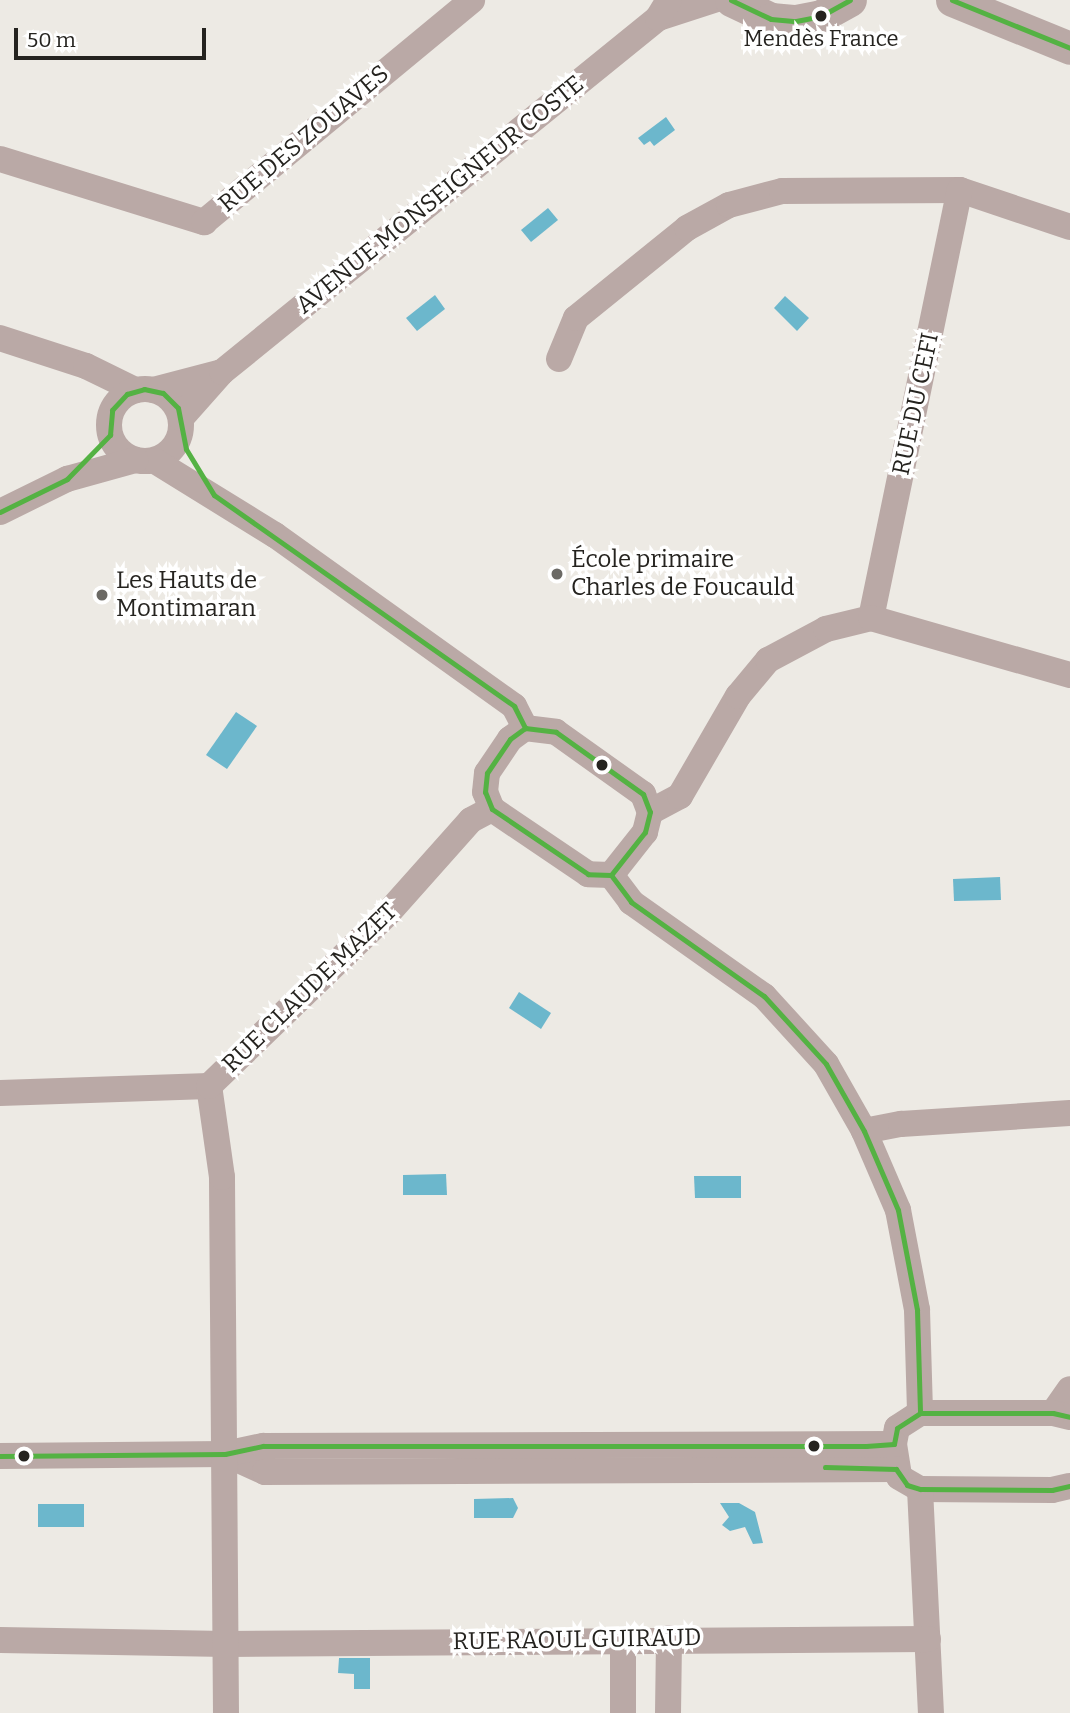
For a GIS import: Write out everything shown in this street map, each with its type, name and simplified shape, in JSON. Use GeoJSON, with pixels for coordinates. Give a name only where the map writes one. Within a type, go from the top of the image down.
{"type":"FeatureCollection","features":[{"type":"Feature","properties":{"kind":"street","name":"RUE DES ZOUAVES"},"geometry":{"type":"LineString","coordinates":[[0,159],[204,222],[472,0]]}},
{"type":"Feature","properties":{"kind":"street","name":"AVENUE MONSEIGNEUR COSTE"},"geometry":{"type":"LineString","coordinates":[[181,425],[222,372],[663,9],[714,0]]}},
{"type":"Feature","properties":{"kind":"street"},"geometry":{"type":"LineString","coordinates":[[731,0],[771,19],[796,21],[821,16],[850,0]]}},
{"type":"Feature","properties":{"kind":"street"},"geometry":{"type":"LineString","coordinates":[[952,0],[1070,48]]}},
{"type":"Feature","properties":{"kind":"street"},"geometry":{"type":"LineString","coordinates":[[559,359],[576,318],[687,228],[729,205],[782,191],[960,190],[1070,227]]}},
{"type":"Feature","properties":{"kind":"street","name":"RUE DU CEFI"},"geometry":{"type":"LineString","coordinates":[[871,618],[960,190]]}},
{"type":"Feature","properties":{"kind":"street"},"geometry":{"type":"LineString","coordinates":[[0,338],[86,366],[171,399],[192,464],[214,495]]}},
{"type":"Feature","properties":{"kind":"street"},"geometry":{"type":"LineString","coordinates":[[86,366],[111,423],[115,446],[214,495],[514,706],[525,728]]}},
{"type":"Feature","properties":{"kind":"street","name":"AVENUE MONSEIGNEUR COSTE"},"geometry":{"type":"LineString","coordinates":[[144,390],[222,372]]}},
{"type":"Feature","properties":{"kind":"street"},"geometry":{"type":"LineString","coordinates":[[67,480],[111,423],[144,390]]}},
{"type":"Feature","properties":{"kind":"street"},"geometry":{"type":"LineString","coordinates":[[0,512],[67,480],[145,460],[176,446],[181,425]]}},
{"type":"Feature","properties":{"kind":"street"},"geometry":{"type":"LineString","coordinates":[[650,812],[680,796],[737,696],[768,660],[826,629],[871,618],[1070,676]]}},
{"type":"Feature","properties":{"kind":"street"},"geometry":{"type":"LineString","coordinates":[[525,728],[556,733],[643,794],[650,812],[645,832],[611,875],[588,874],[492,809],[485,792],[487,773],[510,739],[525,728]]}},
{"type":"Feature","properties":{"kind":"street","name":"RUE CLAUDE MAZET"},"geometry":{"type":"LineString","coordinates":[[226,1713],[222,1177],[209,1086],[389,912],[471,820],[492,809]]}},
{"type":"Feature","properties":{"kind":"street"},"geometry":{"type":"LineString","coordinates":[[611,875],[631,902],[764,996],[826,1064],[864,1131],[898,1210],[912,1269],[920,1413]]}},
{"type":"Feature","properties":{"kind":"street"},"geometry":{"type":"LineString","coordinates":[[0,1093],[209,1086]]}},
{"type":"Feature","properties":{"kind":"street"},"geometry":{"type":"LineString","coordinates":[[864,1131],[901,1124],[1070,1113]]}},
{"type":"Feature","properties":{"kind":"street"},"geometry":{"type":"LineString","coordinates":[[1070,1389],[1062,1415],[920,1413],[897,1428],[895,1457],[907,1485],[920,1489],[1052,1490],[1070,1486]]}},
{"type":"Feature","properties":{"kind":"street"},"geometry":{"type":"LineString","coordinates":[[0,1456],[225,1454],[265,1472],[895,1457]]}},
{"type":"Feature","properties":{"kind":"street"},"geometry":{"type":"LineString","coordinates":[[920,1489],[931,1713]]}},
{"type":"Feature","properties":{"kind":"street"},"geometry":{"type":"LineString","coordinates":[[668,1638],[668,1713]]}},
{"type":"Feature","properties":{"kind":"street","name":"RUE RAOUL GUIRAUD"},"geometry":{"type":"LineString","coordinates":[[0,1640],[226,1644],[668,1638],[928,1639]]}},
{"type":"Feature","properties":{"kind":"street"},"geometry":{"type":"LineString","coordinates":[[623,1640],[623,1713]]}},
{"type":"Feature","properties":{"kind":"water"},"geometry":{"type":"Polygon","coordinates":[[[666,117],[675,130],[654,146],[650,141],[644,145],[638,138],[666,117]]]}},
{"type":"Feature","properties":{"kind":"water"},"geometry":{"type":"Polygon","coordinates":[[[548,208],[558,220],[531,242],[521,230],[548,208]]]}},
{"type":"Feature","properties":{"kind":"water"},"geometry":{"type":"Polygon","coordinates":[[[435,295],[445,309],[417,331],[406,318],[435,295]]]}},
{"type":"Feature","properties":{"kind":"water"},"geometry":{"type":"Polygon","coordinates":[[[785,296],[809,318],[797,331],[774,308],[785,296]]]}},
{"type":"Feature","properties":{"kind":"water"},"geometry":{"type":"Polygon","coordinates":[[[236,712],[257,726],[227,769],[206,755],[236,712]]]}},
{"type":"Feature","properties":{"kind":"water"},"geometry":{"type":"Polygon","coordinates":[[[1000,877],[1001,900],[954,901],[953,879],[1000,877]]]}},
{"type":"Feature","properties":{"kind":"water"},"geometry":{"type":"Polygon","coordinates":[[[519,992],[551,1013],[541,1029],[509,1008],[519,992]]]}},
{"type":"Feature","properties":{"kind":"water"},"geometry":{"type":"Polygon","coordinates":[[[446,1174],[447,1195],[403,1195],[403,1175],[446,1174]]]}},
{"type":"Feature","properties":{"kind":"water"},"geometry":{"type":"Polygon","coordinates":[[[694,1176],[741,1176],[741,1198],[695,1198],[694,1176]]]}},
{"type":"Feature","properties":{"kind":"water"},"geometry":{"type":"Polygon","coordinates":[[[513,1498],[518,1508],[513,1518],[474,1518],[474,1499],[513,1498]]]}},
{"type":"Feature","properties":{"kind":"water"},"geometry":{"type":"Polygon","coordinates":[[[720,1503],[739,1503],[755,1512],[763,1543],[753,1544],[745,1527],[730,1531],[722,1525],[729,1517],[720,1503]]]}},
{"type":"Feature","properties":{"kind":"water"},"geometry":{"type":"Polygon","coordinates":[[[38,1504],[84,1504],[84,1527],[38,1527],[38,1504]]]}},
{"type":"Feature","properties":{"kind":"water"},"geometry":{"type":"Polygon","coordinates":[[[339,1658],[370,1658],[370,1689],[354,1689],[354,1674],[338,1673],[339,1658]]]}},
{"type":"Feature","properties":{"kind":"transit line"},"geometry":{"type":"LineString","coordinates":[[731,0],[771,19],[796,21],[821,16],[850,0]]}},
{"type":"Feature","properties":{"kind":"transit line"},"geometry":{"type":"LineString","coordinates":[[952,0],[1070,48]]}},
{"type":"Feature","properties":{"kind":"transit line"},"geometry":{"type":"LineString","coordinates":[[0,512],[67,479],[110,435],[112,410],[127,394],[144,389],[163,393],[178,408],[186,449],[214,495],[514,706],[525,728]]}},
{"type":"Feature","properties":{"kind":"transit line"},"geometry":{"type":"LineString","coordinates":[[525,728],[556,732],[643,794],[650,812],[645,832],[611,875],[588,874],[492,809],[485,792],[487,773],[510,739],[525,728]]}},
{"type":"Feature","properties":{"kind":"transit line"},"geometry":{"type":"LineString","coordinates":[[611,875],[631,902],[764,996],[826,1064],[864,1131],[898,1210],[917,1310],[920,1413]]}},
{"type":"Feature","properties":{"kind":"transit line"},"geometry":{"type":"LineString","coordinates":[[0,1456],[225,1454],[263,1446],[866,1446],[894,1444],[897,1428],[920,1413],[1053,1413],[1070,1417]]}},
{"type":"Feature","properties":{"kind":"transit line"},"geometry":{"type":"LineString","coordinates":[[825,1467],[896,1469],[907,1485],[920,1489],[1052,1490],[1070,1486]]}},
{"type":"Feature","properties":{"kind":"place","name":"Mendès France"},"geometry":{"type":"Point","coordinates":[821,16]}},
{"type":"Feature","properties":{"kind":"place","name":"École primaire Charles de Foucauld"},"geometry":{"type":"Point","coordinates":[557,574]}},
{"type":"Feature","properties":{"kind":"place","name":"Les Hauts de Montimaran"},"geometry":{"type":"Point","coordinates":[102,595]}}]}
